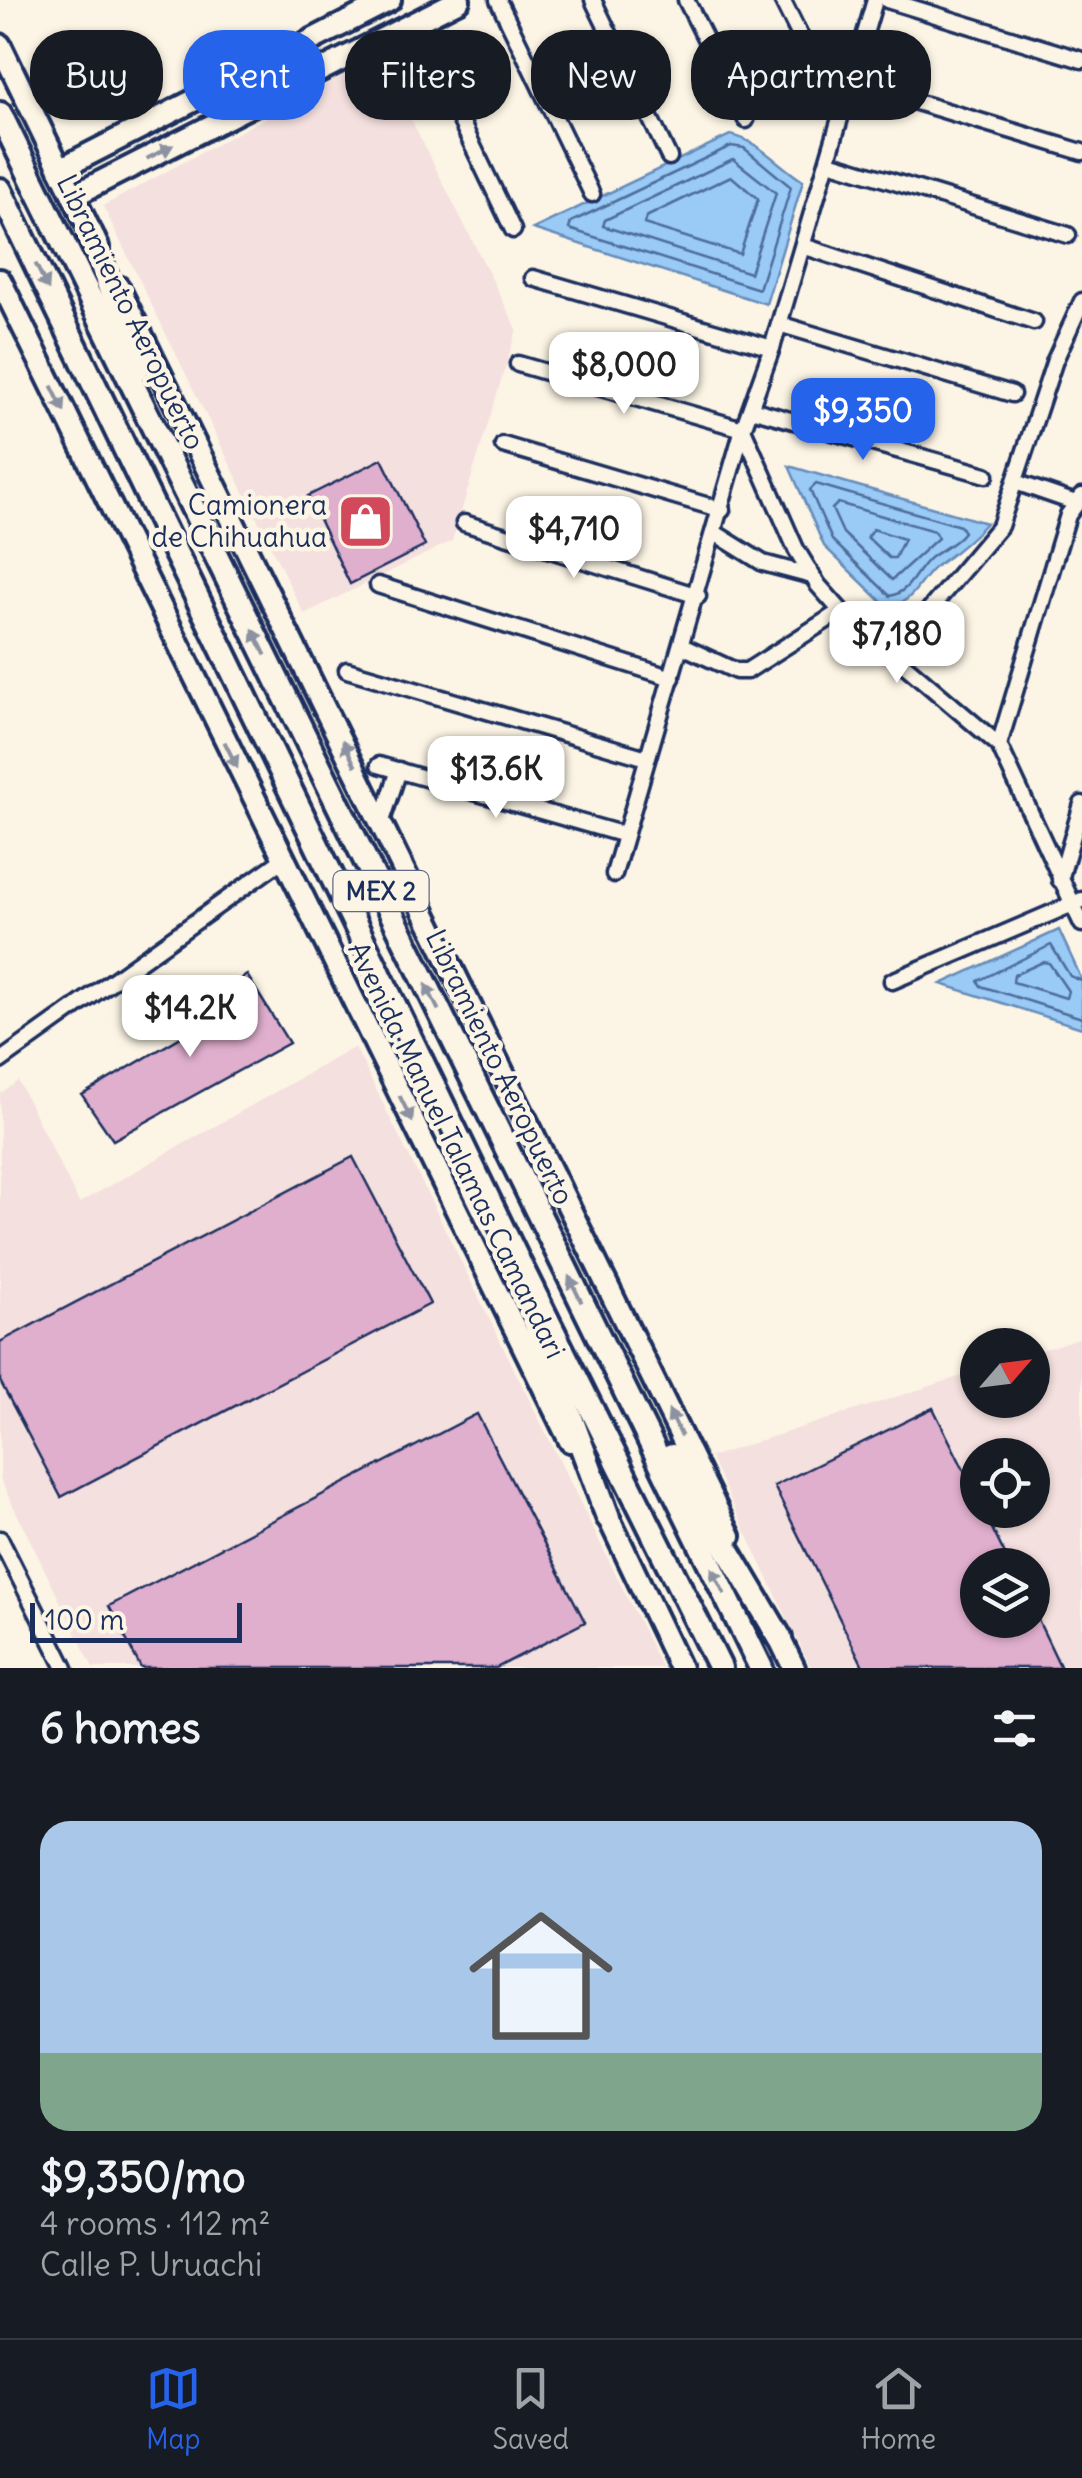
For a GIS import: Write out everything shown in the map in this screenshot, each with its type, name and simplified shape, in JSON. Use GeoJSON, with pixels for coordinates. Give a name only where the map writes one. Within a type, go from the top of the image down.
{"type":"FeatureCollection","features":[{"type":"Feature","properties":{"kind":"highway","name":"Libramiento Aeropuerto"},"geometry":{"type":"LineString","coordinates":[[0,114],[761,1668]]}},
{"type":"Feature","properties":{"kind":"highway","name":"MEX 2"},"geometry":{"type":"LineString","coordinates":[[0,190],[519,1263],[720,1668]]}},
{"type":"Feature","properties":{"kind":"highway"},"geometry":{"type":"LineString","coordinates":[[92,234],[170,461]]}},
{"type":"Feature","properties":{"kind":"highway"},"geometry":{"type":"LineString","coordinates":[[519,1263],[544,1349],[608,1518]]}},
{"type":"Feature","properties":{"kind":"highway"},"geometry":{"type":"LineString","coordinates":[[606,1352],[780,1638]]}},
{"type":"Feature","properties":{"kind":"main road"},"geometry":{"type":"LineString","coordinates":[[399,30],[459,0]]}},
{"type":"Feature","properties":{"kind":"main road"},"geometry":{"type":"LineString","coordinates":[[325,33],[385,2],[393,30]]}},
{"type":"Feature","properties":{"kind":"main road"},"geometry":{"type":"LineString","coordinates":[[0,45],[794,1668]]}},
{"type":"Feature","properties":{"kind":"main road"},"geometry":{"type":"LineString","coordinates":[[60,169],[183,106]]}},
{"type":"Feature","properties":{"kind":"main road"},"geometry":{"type":"LineString","coordinates":[[74,196],[223,120]]}},
{"type":"Feature","properties":{"kind":"main road","name":"Avenida Manuel Talamas Camandari"},"geometry":{"type":"LineString","coordinates":[[0,280],[680,1668]]}},
{"type":"Feature","properties":{"kind":"street"},"geometry":{"type":"LineString","coordinates":[[498,0],[592,194]]}},
{"type":"Feature","properties":{"kind":"street"},"geometry":{"type":"LineString","coordinates":[[593,0],[669,158]]}},
{"type":"Feature","properties":{"kind":"street"},"geometry":{"type":"LineString","coordinates":[[686,0],[701,30]]}},
{"type":"Feature","properties":{"kind":"street"},"geometry":{"type":"LineString","coordinates":[[782,0],[797,30]]}},
{"type":"Feature","properties":{"kind":"street"},"geometry":{"type":"LineString","coordinates":[[866,30],[875,0]]}},
{"type":"Feature","properties":{"kind":"street"},"geometry":{"type":"LineString","coordinates":[[887,0],[1082,60]]}},
{"type":"Feature","properties":{"kind":"street"},"geometry":{"type":"LineString","coordinates":[[414,22],[513,230]]}},
{"type":"Feature","properties":{"kind":"street"},"geometry":{"type":"LineString","coordinates":[[931,106],[1082,152]]}},
{"type":"Feature","properties":{"kind":"street"},"geometry":{"type":"LineString","coordinates":[[614,874],[698,596],[743,428],[772,348],[840,120]]}},
{"type":"Feature","properties":{"kind":"street"},"geometry":{"type":"LineString","coordinates":[[829,162],[1068,235]]}},
{"type":"Feature","properties":{"kind":"street"},"geometry":{"type":"LineString","coordinates":[[803,246],[1034,322]]}},
{"type":"Feature","properties":{"kind":"street"},"geometry":{"type":"LineString","coordinates":[[534,278],[772,348]]}},
{"type":"Feature","properties":{"kind":"street"},"geometry":{"type":"LineString","coordinates":[[892,654],[1000,526],[1055,360],[1082,301]]}},
{"type":"Feature","properties":{"kind":"street"},"geometry":{"type":"LineString","coordinates":[[779,324],[1012,394]]}},
{"type":"Feature","properties":{"kind":"street"},"geometry":{"type":"LineString","coordinates":[[518,364],[743,428],[812,576],[841,611],[999,745],[1060,880],[1077,903],[1082,924]]}},
{"type":"Feature","properties":{"kind":"street"},"geometry":{"type":"LineString","coordinates":[[751,409],[986,474]]}},
{"type":"Feature","properties":{"kind":"street"},"geometry":{"type":"LineString","coordinates":[[503,445],[722,510]]}},
{"type":"Feature","properties":{"kind":"street"},"geometry":{"type":"LineString","coordinates":[[999,745],[1077,508],[1016,482]]}},
{"type":"Feature","properties":{"kind":"street"},"geometry":{"type":"LineString","coordinates":[[464,524],[698,596]]}},
{"type":"Feature","properties":{"kind":"street"},"geometry":{"type":"LineString","coordinates":[[715,533],[763,562],[812,576]]}},
{"type":"Feature","properties":{"kind":"street"},"geometry":{"type":"LineString","coordinates":[[378,585],[672,678]]}},
{"type":"Feature","properties":{"kind":"street"},"geometry":{"type":"LineString","coordinates":[[682,646],[736,670],[747,671],[841,611]]}},
{"type":"Feature","properties":{"kind":"street"},"geometry":{"type":"LineString","coordinates":[[346,670],[646,758]]}},
{"type":"Feature","properties":{"kind":"street"},"geometry":{"type":"LineString","coordinates":[[379,764],[625,836]]}},
{"type":"Feature","properties":{"kind":"street"},"geometry":{"type":"LineString","coordinates":[[382,821],[399,770]]}},
{"type":"Feature","properties":{"kind":"street"},"geometry":{"type":"LineString","coordinates":[[1060,880],[1082,804]]}},
{"type":"Feature","properties":{"kind":"street"},"geometry":{"type":"LineString","coordinates":[[0,1061],[282,860]]}},
{"type":"Feature","properties":{"kind":"street"},"geometry":{"type":"LineString","coordinates":[[892,981],[1077,903]]}},
{"type":"Feature","properties":{"kind":"street"},"geometry":{"type":"LineString","coordinates":[[0,1539],[65,1668]]}},
{"type":"Feature","properties":{"kind":"shaded area"},"geometry":{"type":"Polygon","coordinates":[[[345,74],[345,120],[411,120],[517,329],[452,541],[304,614],[103,206],[261,120],[325,120],[325,85],[345,74]]]}},
{"type":"Feature","properties":{"kind":"shaded area"},"geometry":{"type":"Polygon","coordinates":[[[355,1047],[662,1668],[93,1668],[0,1479],[0,1094],[18,1081],[79,1203],[355,1047]]]}},
{"type":"Feature","properties":{"kind":"shaded area"},"geometry":{"type":"Polygon","coordinates":[[[1082,1337],[1082,1668],[811,1668],[710,1457],[960,1376],[960,1418],[1050,1418],[1050,1347],[1082,1337]]]}},
{"type":"Feature","properties":{"kind":"water"},"geometry":{"type":"Polygon","coordinates":[[[730,135],[759,148],[803,181],[766,304],[533,229],[730,135]]]}},
{"type":"Feature","properties":{"kind":"water"},"geometry":{"type":"Polygon","coordinates":[[[789,466],[986,523],[932,570],[904,601],[886,606],[824,546],[789,466]]]}},
{"type":"Feature","properties":{"kind":"water"},"geometry":{"type":"Polygon","coordinates":[[[1059,930],[1082,980],[1082,1028],[941,984],[1059,930]]]}},
{"type":"Feature","properties":{"kind":"building","name":"Camionera de Chihuahua"},"geometry":{"type":"Polygon","coordinates":[[[382,459],[425,546],[350,584],[308,496],[382,459]]]}},
{"type":"Feature","properties":{"kind":"building"},"geometry":{"type":"Polygon","coordinates":[[[247,975],[289,1043],[113,1140],[82,1095],[191,1031],[182,1016],[247,975]]]}},
{"type":"Feature","properties":{"kind":"building"},"geometry":{"type":"Polygon","coordinates":[[[353,1157],[430,1304],[61,1497],[0,1381],[0,1342],[353,1157]]]}},
{"type":"Feature","properties":{"kind":"building"},"geometry":{"type":"Polygon","coordinates":[[[933,1408],[960,1462],[960,1528],[992,1528],[1002,1548],[960,1548],[960,1638],[1047,1638],[1061,1668],[864,1668],[774,1486],[933,1408]]]}},
{"type":"Feature","properties":{"kind":"building"},"geometry":{"type":"Polygon","coordinates":[[[477,1414],[585,1622],[496,1668],[141,1668],[109,1606],[477,1414]]]}},
{"type":"Feature","properties":{"kind":"place","name":"Camionera de Chihuahua"},"geometry":{"type":"Point","coordinates":[366,521]}}]}
